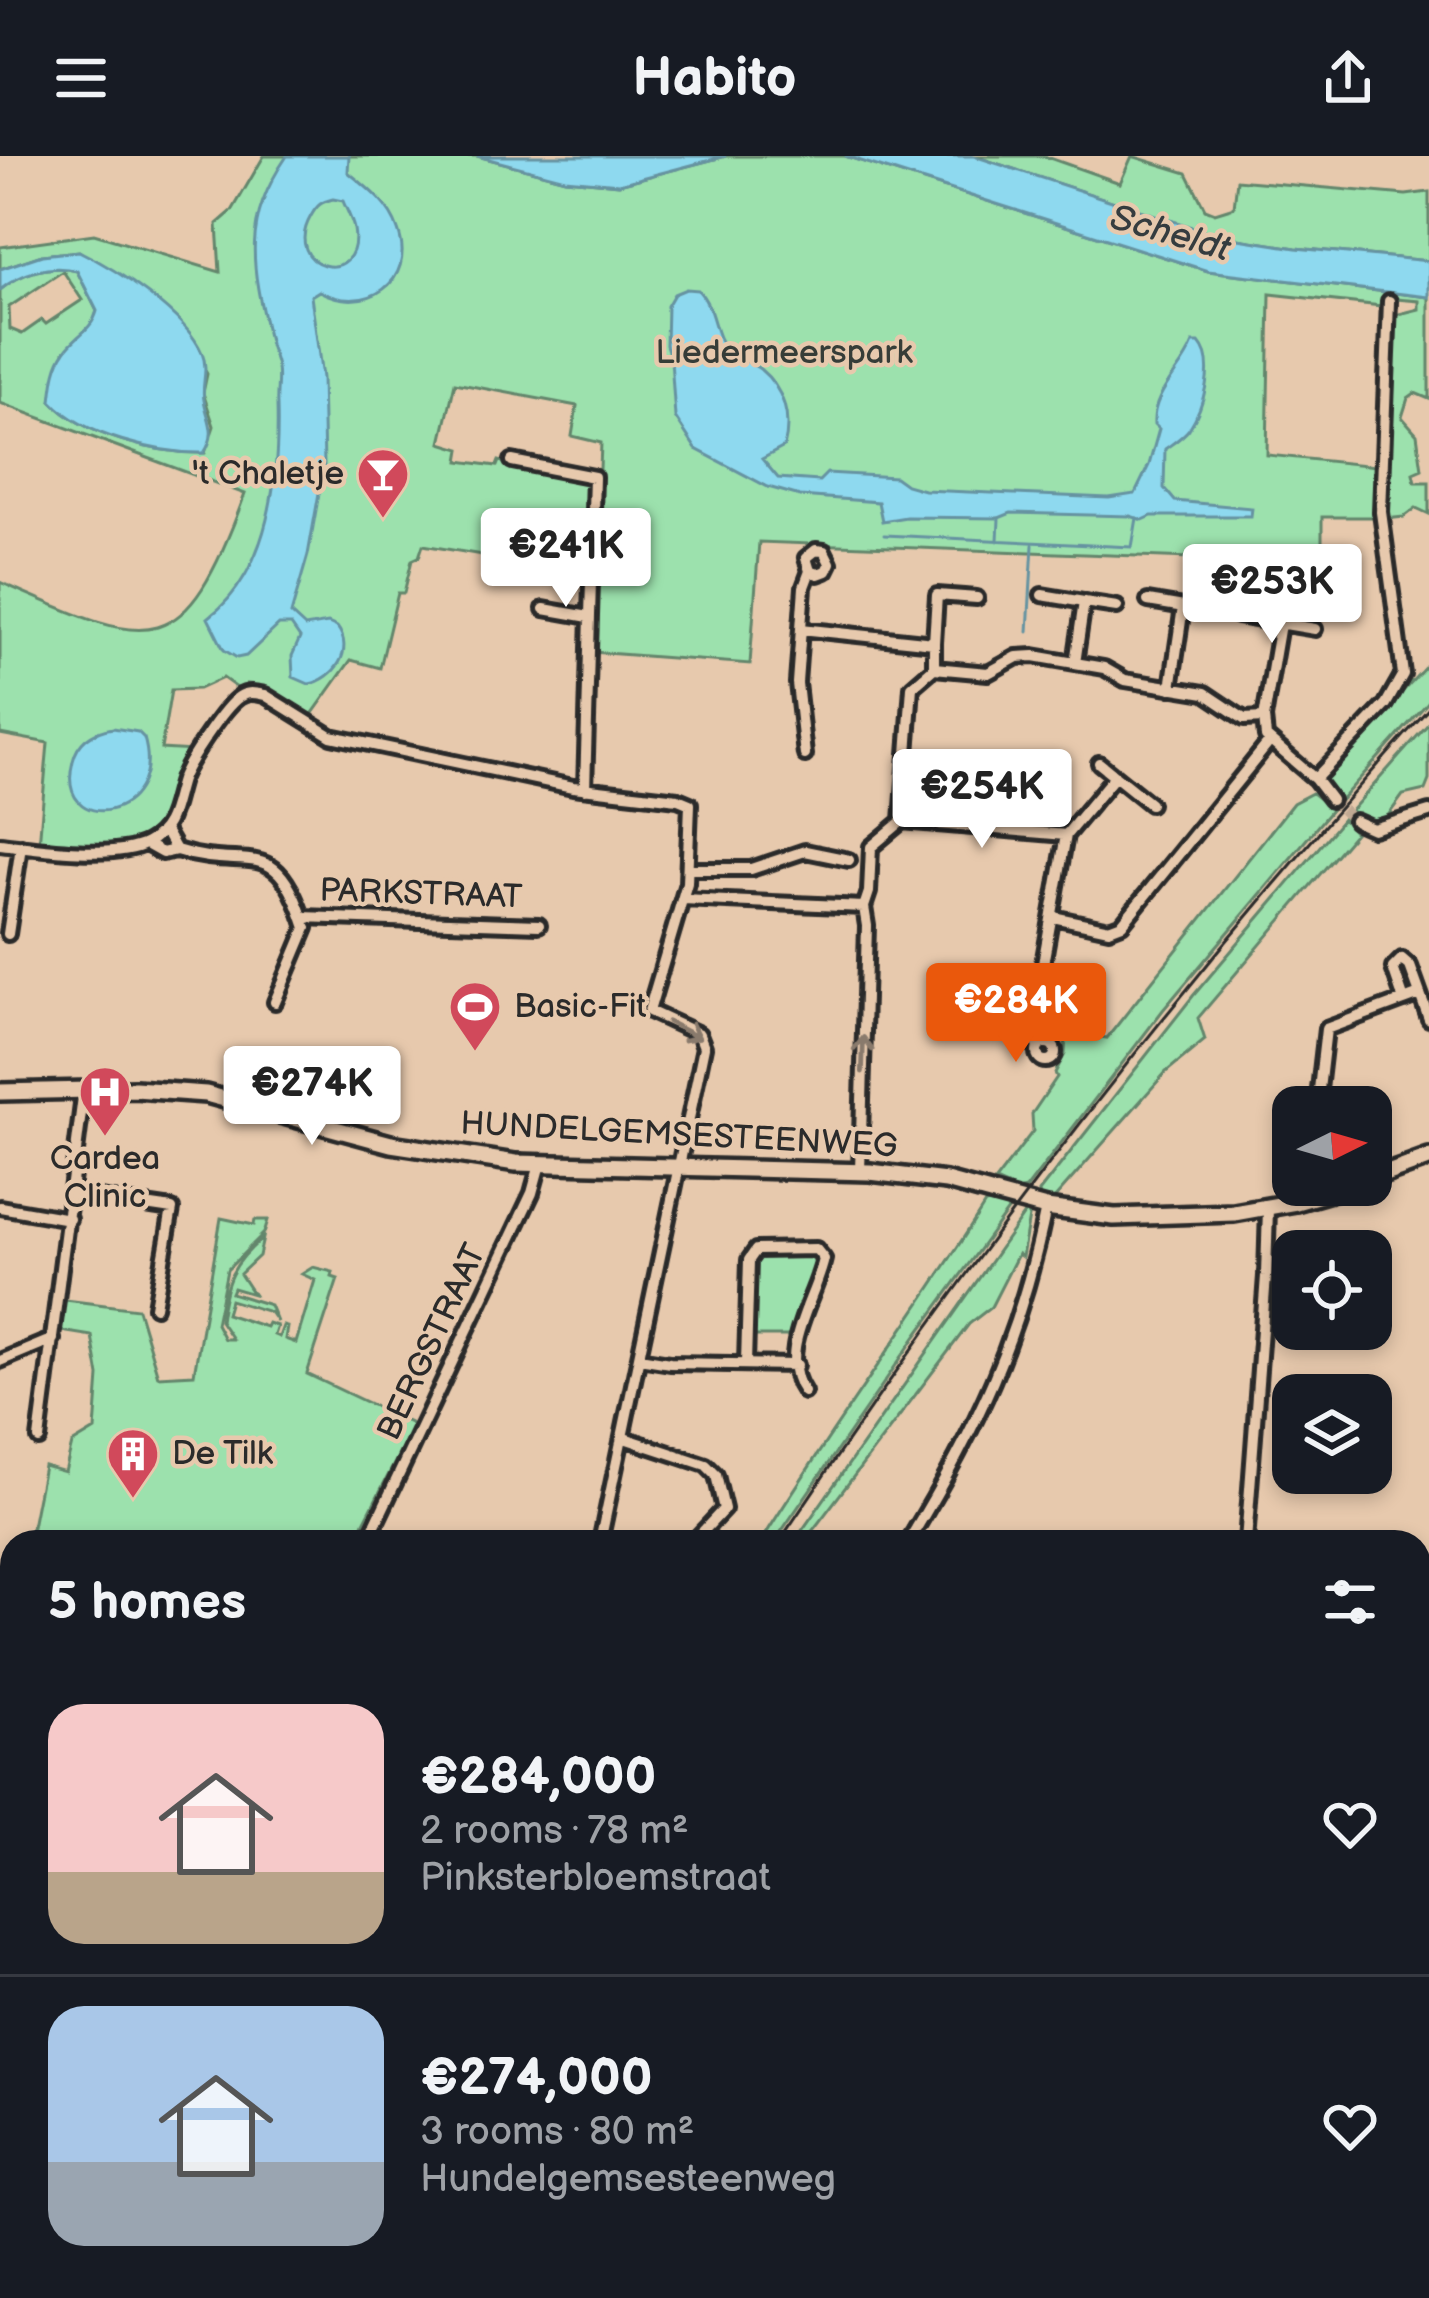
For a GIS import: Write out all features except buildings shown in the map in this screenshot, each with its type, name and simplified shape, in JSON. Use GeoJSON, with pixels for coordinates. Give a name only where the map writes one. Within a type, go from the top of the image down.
{"type":"FeatureCollection","features":[{"type":"Feature","properties":{"kind":"main road","name":"HUNDELGEMSESTEENWEG"},"geometry":{"type":"LineString","coordinates":[[0,1092],[84,1089],[206,1094],[391,1144],[482,1161],[860,1171],[946,1181],[1096,1216],[1273,1206]]}},
{"type":"Feature","properties":{"kind":"main road"},"geometry":{"type":"LineString","coordinates":[[1392,1171],[1429,1158]]}},
{"type":"Feature","properties":{"kind":"street"},"geometry":{"type":"LineString","coordinates":[[1315,779],[1386,704],[1403,674],[1381,512],[1389,301]]}},
{"type":"Feature","properties":{"kind":"street"},"geometry":{"type":"LineString","coordinates":[[512,461],[594,476],[585,789]]}},
{"type":"Feature","properties":{"kind":"street"},"geometry":{"type":"LineString","coordinates":[[805,755],[797,683],[804,587],[810,571]]}},
{"type":"Feature","properties":{"kind":"street"},"geometry":{"type":"LineString","coordinates":[[934,668],[931,595],[976,598]]}},
{"type":"Feature","properties":{"kind":"street"},"geometry":{"type":"LineString","coordinates":[[1042,595],[1117,607]]}},
{"type":"Feature","properties":{"kind":"street"},"geometry":{"type":"LineString","coordinates":[[1148,601],[1214,612]]}},
{"type":"Feature","properties":{"kind":"street"},"geometry":{"type":"LineString","coordinates":[[1075,663],[1084,602]]}},
{"type":"Feature","properties":{"kind":"street"},"geometry":{"type":"LineString","coordinates":[[1171,688],[1183,608]]}},
{"type":"Feature","properties":{"kind":"street"},"geometry":{"type":"LineString","coordinates":[[544,609],[590,616]]}},
{"type":"Feature","properties":{"kind":"street"},"geometry":{"type":"LineString","coordinates":[[1237,616],[1315,628]]}},
{"type":"Feature","properties":{"kind":"street"},"geometry":{"type":"LineString","coordinates":[[1053,917],[1109,929],[1122,924],[1268,739],[1264,718],[1280,624]]}},
{"type":"Feature","properties":{"kind":"street"},"geometry":{"type":"LineString","coordinates":[[801,629],[934,643]]}},
{"type":"Feature","properties":{"kind":"street"},"geometry":{"type":"LineString","coordinates":[[902,821],[910,694],[915,682],[934,668],[988,673],[1024,655],[1104,668],[1125,680],[1212,696],[1315,779],[1331,800]]}},
{"type":"Feature","properties":{"kind":"street"},"geometry":{"type":"LineString","coordinates":[[146,844],[164,829],[183,775],[233,701],[254,692],[331,736],[585,789],[690,804],[690,869],[649,1011],[699,1034],[704,1047],[604,1530]]}},
{"type":"Feature","properties":{"kind":"street"},"geometry":{"type":"LineString","coordinates":[[1244,719],[1264,718]]}},
{"type":"Feature","properties":{"kind":"street"},"geometry":{"type":"LineString","coordinates":[[1099,763],[1150,804]]}},
{"type":"Feature","properties":{"kind":"street"},"geometry":{"type":"LineString","coordinates":[[1039,1047],[1030,1037],[1066,835],[1115,776]]}},
{"type":"Feature","properties":{"kind":"street"},"geometry":{"type":"LineString","coordinates":[[1355,821],[1373,829],[1429,812]]}},
{"type":"Feature","properties":{"kind":"street"},"geometry":{"type":"LineString","coordinates":[[860,1171],[864,907],[871,847],[902,821],[1066,835]]}},
{"type":"Feature","properties":{"kind":"street"},"geometry":{"type":"LineString","coordinates":[[164,829],[176,850]]}},
{"type":"Feature","properties":{"kind":"street","name":"PARKSTRAAT"},"geometry":{"type":"LineString","coordinates":[[0,844],[107,851],[146,844],[162,853],[176,850],[274,865],[302,917],[305,936],[274,1002]]}},
{"type":"Feature","properties":{"kind":"street"},"geometry":{"type":"LineString","coordinates":[[8,934],[21,846]]}},
{"type":"Feature","properties":{"kind":"street"},"geometry":{"type":"LineString","coordinates":[[690,869],[751,868],[805,851],[849,860]]}},
{"type":"Feature","properties":{"kind":"street"},"geometry":{"type":"LineString","coordinates":[[683,898],[864,907]]}},
{"type":"Feature","properties":{"kind":"street","name":"PARKSTRAAT"},"geometry":{"type":"LineString","coordinates":[[302,917],[539,925]]}},
{"type":"Feature","properties":{"kind":"street"},"geometry":{"type":"LineString","coordinates":[[1404,1000],[1394,968],[1399,960],[1408,964],[1429,1018]]}},
{"type":"Feature","properties":{"kind":"street"},"geometry":{"type":"LineString","coordinates":[[1320,1086],[1327,1029],[1420,994]]}},
{"type":"Feature","properties":{"kind":"street"},"geometry":{"type":"LineString","coordinates":[[39,1439],[84,1089]]}},
{"type":"Feature","properties":{"kind":"street","name":"BERGSTRAAT"},"geometry":{"type":"LineString","coordinates":[[374,1530],[532,1192],[540,1164]]}},
{"type":"Feature","properties":{"kind":"street"},"geometry":{"type":"LineString","coordinates":[[72,1194],[172,1209],[155,1307]]}},
{"type":"Feature","properties":{"kind":"street"},"geometry":{"type":"LineString","coordinates":[[0,1208],[69,1220]]}},
{"type":"Feature","properties":{"kind":"street"},"geometry":{"type":"LineString","coordinates":[[915,1530],[962,1454],[1017,1325],[1046,1208]]}},
{"type":"Feature","properties":{"kind":"street"},"geometry":{"type":"LineString","coordinates":[[1247,1530],[1268,1208]]}},
{"type":"Feature","properties":{"kind":"street"},"geometry":{"type":"LineString","coordinates":[[746,1363],[749,1260],[756,1250],[766,1248],[816,1249],[824,1259],[798,1325],[796,1380],[804,1392]]}},
{"type":"Feature","properties":{"kind":"street"},"geometry":{"type":"LineString","coordinates":[[0,1361],[53,1340]]}},
{"type":"Feature","properties":{"kind":"street"},"geometry":{"type":"LineString","coordinates":[[639,1358],[797,1365]]}},
{"type":"Feature","properties":{"kind":"street"},"geometry":{"type":"LineString","coordinates":[[623,1438],[714,1471],[724,1509],[704,1530]]}},
{"type":"Feature","properties":{"kind":"green space","name":"Liedermeerspark"},"geometry":{"type":"Polygon","coordinates":[[[264,156],[477,156],[565,179],[619,184],[726,156],[845,156],[1208,271],[1429,297],[1429,399],[1415,393],[1408,398],[1402,417],[1417,434],[1422,469],[1413,473],[1415,482],[1429,482],[1429,514],[1416,508],[1404,517],[1385,519],[1391,321],[1395,315],[1419,309],[1419,301],[1384,298],[1382,306],[1270,294],[1267,455],[1377,466],[1377,517],[1322,517],[1322,563],[759,542],[750,664],[593,652],[601,443],[572,436],[577,406],[455,383],[441,443],[461,449],[459,461],[497,466],[499,461],[588,481],[587,573],[423,545],[419,557],[412,560],[404,593],[398,593],[380,668],[351,660],[308,720],[264,688],[247,684],[241,691],[223,678],[199,689],[171,690],[161,749],[195,751],[155,835],[122,848],[39,845],[48,743],[0,734],[0,582],[93,620],[127,629],[155,628],[179,615],[201,590],[245,494],[0,403],[0,290],[36,271],[67,269],[77,271],[97,311],[94,322],[64,352],[51,401],[101,433],[166,450],[205,453],[214,426],[203,393],[207,374],[178,320],[79,251],[42,255],[0,269],[0,247],[94,234],[220,272],[217,224],[232,211],[264,156]],[[63,271],[9,307],[10,329],[22,334],[82,300],[63,271]]]}},
{"type":"Feature","properties":{"kind":"green space"},"geometry":{"type":"Polygon","coordinates":[[[974,156],[1044,156],[1120,183],[1132,156],[1187,173],[1205,209],[1215,213],[1234,207],[1237,180],[1406,195],[1429,192],[1429,261],[1218,236],[974,156]]]}},
{"type":"Feature","properties":{"kind":"green space"},"geometry":{"type":"Polygon","coordinates":[[[1429,663],[1429,701],[1338,803],[1319,782],[1429,663]]]}},
{"type":"Feature","properties":{"kind":"green space"},"geometry":{"type":"Polygon","coordinates":[[[1429,723],[1425,790],[1403,795],[1387,817],[1361,822],[1349,813],[1429,723]]]}},
{"type":"Feature","properties":{"kind":"green space"},"geometry":{"type":"Polygon","coordinates":[[[1312,793],[1332,809],[1163,1010],[1026,1189],[1018,1191],[995,1181],[1033,1131],[1032,1114],[1057,1077],[1066,1031],[1107,1038],[1293,803],[1312,793]]]}},
{"type":"Feature","properties":{"kind":"green space"},"geometry":{"type":"Polygon","coordinates":[[[1343,819],[1355,833],[1198,1018],[1205,1040],[1166,1072],[1053,1200],[1040,1197],[1039,1192],[1193,996],[1343,819]]]}},
{"type":"Feature","properties":{"kind":"green space"},"geometry":{"type":"Polygon","coordinates":[[[985,1204],[1012,1205],[782,1530],[769,1530],[930,1289],[985,1204]]]}},
{"type":"Feature","properties":{"kind":"green space"},"geometry":{"type":"Polygon","coordinates":[[[1030,1211],[1022,1257],[1018,1254],[991,1307],[969,1324],[813,1530],[802,1530],[1030,1211]]]}},
{"type":"Feature","properties":{"kind":"green space"},"geometry":{"type":"Polygon","coordinates":[[[221,1218],[254,1225],[255,1220],[268,1220],[264,1233],[227,1270],[216,1324],[224,1339],[232,1339],[220,1321],[228,1284],[237,1265],[263,1238],[259,1256],[240,1274],[253,1294],[233,1288],[231,1293],[270,1305],[277,1322],[270,1312],[230,1300],[226,1314],[277,1326],[274,1335],[279,1337],[283,1326],[287,1327],[285,1339],[296,1343],[315,1280],[302,1274],[313,1267],[333,1272],[332,1277],[338,1279],[307,1374],[414,1425],[360,1530],[31,1530],[44,1466],[65,1472],[72,1444],[95,1430],[99,1376],[92,1336],[61,1331],[65,1300],[138,1309],[158,1376],[194,1374],[221,1218]]]}},
{"type":"Feature","properties":{"kind":"green space"},"geometry":{"type":"Polygon","coordinates":[[[763,1252],[808,1252],[818,1268],[795,1317],[792,1336],[753,1336],[755,1260],[763,1252]]]}},
{"type":"Feature","properties":{"kind":"water"},"geometry":{"type":"Polygon","coordinates":[[[287,156],[349,156],[348,172],[390,213],[402,249],[394,279],[370,296],[337,298],[319,291],[311,296],[322,378],[324,465],[308,555],[291,614],[305,627],[328,623],[337,627],[344,645],[334,670],[309,684],[293,677],[292,656],[300,638],[291,625],[279,625],[246,656],[237,658],[224,650],[208,618],[245,575],[258,549],[272,491],[278,372],[258,290],[254,246],[272,180],[287,156]],[[343,201],[320,204],[304,235],[306,249],[325,265],[347,260],[354,248],[354,229],[343,201]]]}},
{"type":"Feature","properties":{"kind":"water"},"geometry":{"type":"Polygon","coordinates":[[[477,156],[726,156],[619,184],[565,179],[477,156]]]}},
{"type":"Feature","properties":{"kind":"water","name":"Scheldt"},"geometry":{"type":"Polygon","coordinates":[[[845,156],[974,156],[1219,236],[1429,261],[1429,297],[1208,271],[845,156]]]}},
{"type":"Feature","properties":{"kind":"water"},"geometry":{"type":"Polygon","coordinates":[[[79,251],[148,294],[194,338],[204,359],[203,394],[211,427],[204,453],[165,450],[101,433],[51,401],[61,357],[97,311],[77,271],[36,271],[0,290],[0,269],[42,255],[79,251]]]}},
{"type":"Feature","properties":{"kind":"water"},"geometry":{"type":"Polygon","coordinates":[[[698,290],[704,297],[727,350],[760,369],[780,395],[786,414],[784,447],[762,459],[778,478],[819,481],[827,473],[895,477],[924,490],[1109,498],[1135,494],[1159,429],[1154,424],[1158,402],[1193,343],[1199,343],[1207,362],[1203,398],[1189,429],[1165,449],[1164,488],[1175,501],[1252,508],[1251,516],[1152,516],[1143,520],[1011,513],[999,518],[882,521],[878,502],[800,496],[768,487],[696,449],[675,417],[666,345],[667,306],[674,294],[698,290]]]}},
{"type":"Feature","properties":{"kind":"water"},"geometry":{"type":"Polygon","coordinates":[[[113,728],[138,732],[144,738],[147,766],[140,788],[127,802],[110,810],[93,810],[79,802],[71,786],[73,761],[87,738],[113,728]]]}},
{"type":"Feature","properties":{"kind":"waterway"},"geometry":{"type":"LineString","coordinates":[[998,541],[999,518]]}},
{"type":"Feature","properties":{"kind":"waterway"},"geometry":{"type":"LineString","coordinates":[[884,535],[1132,547],[1137,518]]}},
{"type":"Feature","properties":{"kind":"waterway"},"geometry":{"type":"LineString","coordinates":[[1028,632],[1033,545]]}},
{"type":"Feature","properties":{"kind":"tunnel"},"geometry":{"type":"LineString","coordinates":[[1331,800],[1355,821]]}},
{"type":"Feature","properties":{"kind":"railway"},"geometry":{"type":"LineString","coordinates":[[787,1530],[930,1324],[1089,1113],[1255,907],[1429,708]]}},
{"type":"Feature","properties":{"kind":"place","name":"'t Chaletje"},"geometry":{"type":"Point","coordinates":[383,520]}},
{"type":"Feature","properties":{"kind":"place","name":"Basic-Fit"},"geometry":{"type":"Point","coordinates":[475,1053]}},
{"type":"Feature","properties":{"kind":"place","name":"Cardea Clinic"},"geometry":{"type":"Point","coordinates":[105,1138]}},
{"type":"Feature","properties":{"kind":"place","name":"De Tilk"},"geometry":{"type":"Point","coordinates":[133,1500]}}]}
